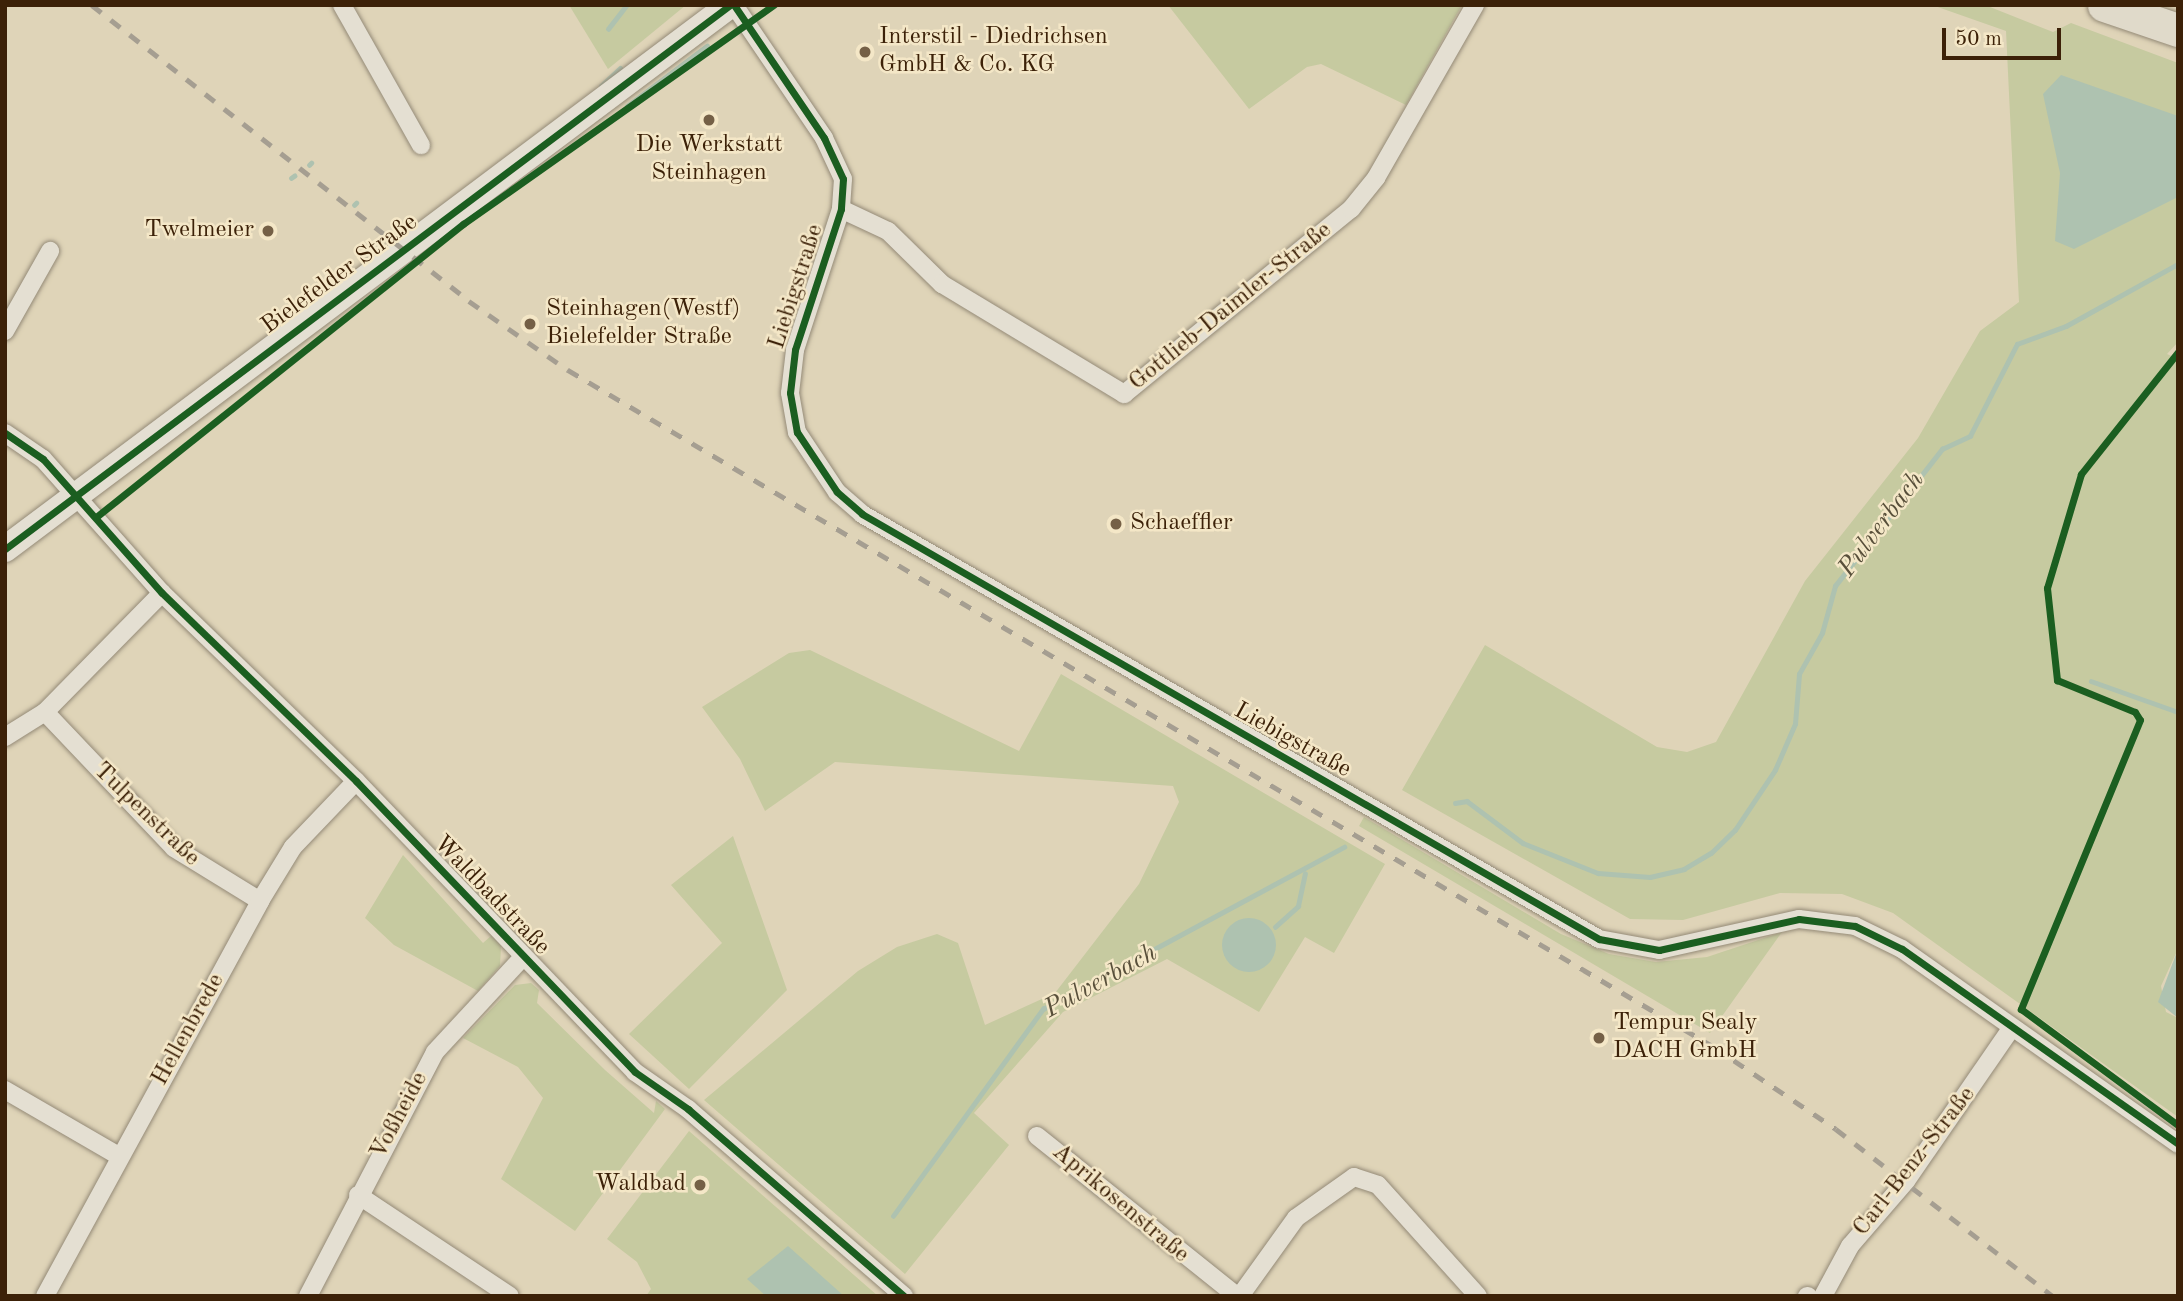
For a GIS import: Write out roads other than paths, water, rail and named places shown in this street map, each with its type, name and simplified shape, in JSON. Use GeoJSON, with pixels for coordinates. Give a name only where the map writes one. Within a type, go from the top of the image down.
{"type":"FeatureCollection","features":[{"type":"Feature","properties":{"kind":"highway"},"geometry":{"type":"LineString","coordinates":[[2104,5],[2178,28]]}},
{"type":"Feature","properties":{"kind":"highway"},"geometry":{"type":"LineString","coordinates":[[2131,5],[2178,28]]}},
{"type":"Feature","properties":{"kind":"main road","name":"Bielefelder Straße"},"geometry":{"type":"LineString","coordinates":[[5,549],[732,5]]}},
{"type":"Feature","properties":{"kind":"street"},"geometry":{"type":"LineString","coordinates":[[342,5],[421,145]]}},
{"type":"Feature","properties":{"kind":"street","name":"Liebigstraße"},"geometry":{"type":"LineString","coordinates":[[732,5],[832,152],[843,179],[841,209],[795,350],[790,393],[797,432],[837,492],[862,514],[1599,939],[1659,950],[1799,919],[1855,926],[1902,949],[2010,1030],[2178,1144]]}},
{"type":"Feature","properties":{"kind":"street","name":"Gottlieb-Daimler-Straße"},"geometry":{"type":"LineString","coordinates":[[841,209],[888,231],[943,284],[1124,394],[1351,209],[1376,178],[1475,5]]}},
{"type":"Feature","properties":{"kind":"street"},"geometry":{"type":"LineString","coordinates":[[5,331],[50,251]]}},
{"type":"Feature","properties":{"kind":"street","name":"Waldbadstraße"},"geometry":{"type":"LineString","coordinates":[[5,433],[43,459],[162,593],[356,781],[635,1072],[688,1109],[904,1296]]}},
{"type":"Feature","properties":{"kind":"street"},"geometry":{"type":"LineString","coordinates":[[5,737],[45,712],[162,593]]}},
{"type":"Feature","properties":{"kind":"street","name":"Tulpenstraße"},"geometry":{"type":"LineString","coordinates":[[45,712],[174,848],[260,901]]}},
{"type":"Feature","properties":{"kind":"street","name":"Hellenbrede"},"geometry":{"type":"LineString","coordinates":[[46,1296],[119,1156],[293,846],[356,781]]}},
{"type":"Feature","properties":{"kind":"street","name":"Voßheide"},"geometry":{"type":"LineString","coordinates":[[308,1296],[358,1195],[435,1052],[523,957]]}},
{"type":"Feature","properties":{"kind":"street","name":"Carl-Benz-Straße"},"geometry":{"type":"LineString","coordinates":[[1823,1296],[1850,1246],[1906,1181],[2010,1030]]}},
{"type":"Feature","properties":{"kind":"street"},"geometry":{"type":"LineString","coordinates":[[5,1090],[119,1156]]}},
{"type":"Feature","properties":{"kind":"street","name":"Aprikosenstraße"},"geometry":{"type":"LineString","coordinates":[[1037,1136],[1239,1296]]}},
{"type":"Feature","properties":{"kind":"street"},"geometry":{"type":"LineString","coordinates":[[1239,1296],[1296,1218],[1354,1177],[1378,1185],[1478,1296]]}},
{"type":"Feature","properties":{"kind":"street"},"geometry":{"type":"LineString","coordinates":[[358,1195],[510,1296]]}},
{"type":"Feature","properties":{"kind":"waterway"},"geometry":{"type":"LineString","coordinates":[[608,29],[627,5]]}},
{"type":"Feature","properties":{"kind":"waterway"},"geometry":{"type":"LineString","coordinates":[[627,106],[707,46]]}},
{"type":"Feature","properties":{"kind":"waterway"},"geometry":{"type":"LineString","coordinates":[[601,86],[620,68]]}},
{"type":"Feature","properties":{"kind":"waterway","name":"Pulverbach"},"geometry":{"type":"LineString","coordinates":[[1455,803],[1467,801],[1523,843],[1598,873],[1650,877],[1684,869],[1711,853],[1735,830],[1775,770],[1795,724],[1799,674],[1822,633],[1835,586],[1942,449],[1970,436],[2017,344],[2066,326],[2178,264]]}},
{"type":"Feature","properties":{"kind":"waterway"},"geometry":{"type":"LineString","coordinates":[[2091,681],[2178,712]]}},
{"type":"Feature","properties":{"kind":"waterway","name":"Pulverbach"},"geometry":{"type":"LineString","coordinates":[[893,1216],[1043,1009],[1344,847]]}},
{"type":"Feature","properties":{"kind":"waterway"},"geometry":{"type":"LineString","coordinates":[[1275,927],[1298,906],[1305,874]]}},
{"type":"Feature","properties":{"kind":"railway"},"geometry":{"type":"LineString","coordinates":[[92,5],[469,301],[568,370],[1714,1047],[1836,1129],[2053,1296]]}},
{"type":"Feature","properties":{"kind":"place","name":"Interstil - Diedrichsen GmbH & Co. KG"},"geometry":{"type":"Point","coordinates":[865,52]}},
{"type":"Feature","properties":{"kind":"place","name":"Die Werkstatt Steinhagen"},"geometry":{"type":"Point","coordinates":[709,120]}},
{"type":"Feature","properties":{"kind":"place","name":"Twelmeier"},"geometry":{"type":"Point","coordinates":[268,231]}},
{"type":"Feature","properties":{"kind":"place","name":"Steinhagen(Westf) Bielefelder Straße"},"geometry":{"type":"Point","coordinates":[530,324]}},
{"type":"Feature","properties":{"kind":"place","name":"Schaeffler"},"geometry":{"type":"Point","coordinates":[1116,524]}},
{"type":"Feature","properties":{"kind":"place","name":"Tempur Sealy DACH GmbH"},"geometry":{"type":"Point","coordinates":[1599,1038]}},
{"type":"Feature","properties":{"kind":"place","name":"Waldbad"},"geometry":{"type":"Point","coordinates":[700,1185]}}]}
